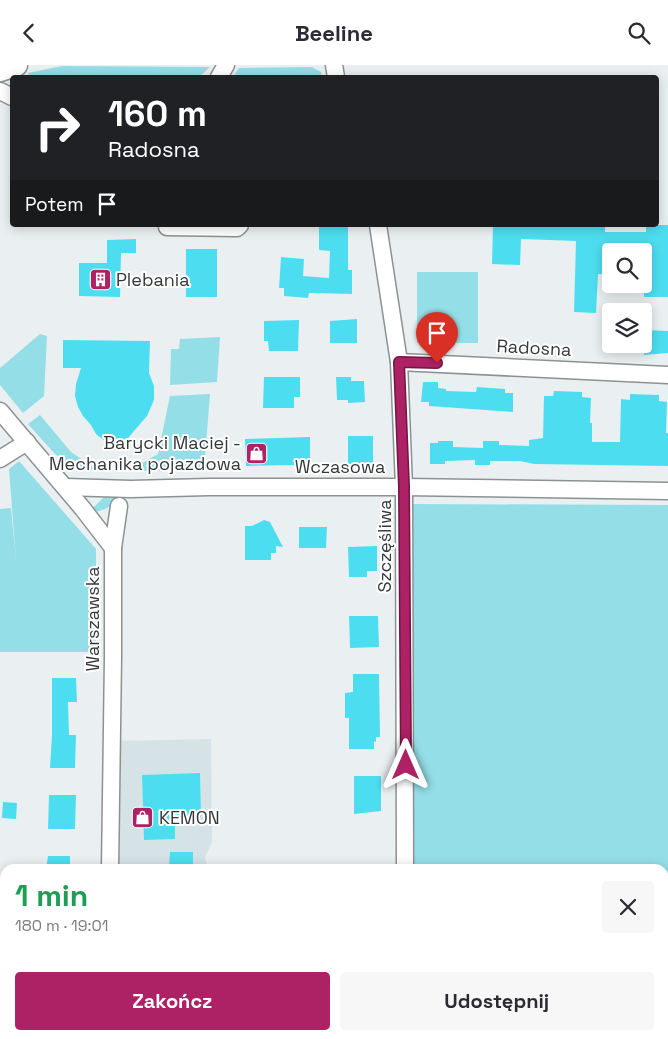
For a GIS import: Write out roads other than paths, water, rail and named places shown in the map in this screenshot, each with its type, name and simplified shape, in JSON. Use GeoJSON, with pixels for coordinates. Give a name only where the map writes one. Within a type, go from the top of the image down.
{"type":"FeatureCollection","features":[{"type":"Feature","properties":{"kind":"main road"},"geometry":{"type":"LineString","coordinates":[[0,70],[16,65]]}},
{"type":"Feature","properties":{"kind":"street"},"geometry":{"type":"LineString","coordinates":[[168,227],[238,227]]}},
{"type":"Feature","properties":{"kind":"street","name":"Szczęśliwa"},"geometry":{"type":"LineString","coordinates":[[378,227],[399,362],[404,487],[406,864]]}},
{"type":"Feature","properties":{"kind":"street","name":"Radosna"},"geometry":{"type":"LineString","coordinates":[[399,362],[668,375]]}},
{"type":"Feature","properties":{"kind":"street","name":"Warszawska"},"geometry":{"type":"LineString","coordinates":[[0,411],[65,487],[113,548],[110,864]]}},
{"type":"Feature","properties":{"kind":"street"},"geometry":{"type":"LineString","coordinates":[[0,459],[27,442]]}},
{"type":"Feature","properties":{"kind":"street","name":"Wczasowa"},"geometry":{"type":"LineString","coordinates":[[65,487],[132,489],[404,487],[668,491]]}},
{"type":"Feature","properties":{"kind":"street"},"geometry":{"type":"LineString","coordinates":[[83,509],[106,488]]}},
{"type":"Feature","properties":{"kind":"street"},"geometry":{"type":"LineString","coordinates":[[95,525],[119,506],[132,489]]}},
{"type":"Feature","properties":{"kind":"street"},"geometry":{"type":"LineString","coordinates":[[113,548],[119,506]]}},
{"type":"Feature","properties":{"kind":"place","name":"Plebania"},"geometry":{"type":"Point","coordinates":[100,280]}},
{"type":"Feature","properties":{"kind":"place","name":"Barycki Maciej - Mechanika pojazdowa"},"geometry":{"type":"Point","coordinates":[257,453]}},
{"type":"Feature","properties":{"kind":"place","name":"KEMON"},"geometry":{"type":"Point","coordinates":[143,818]}}]}
